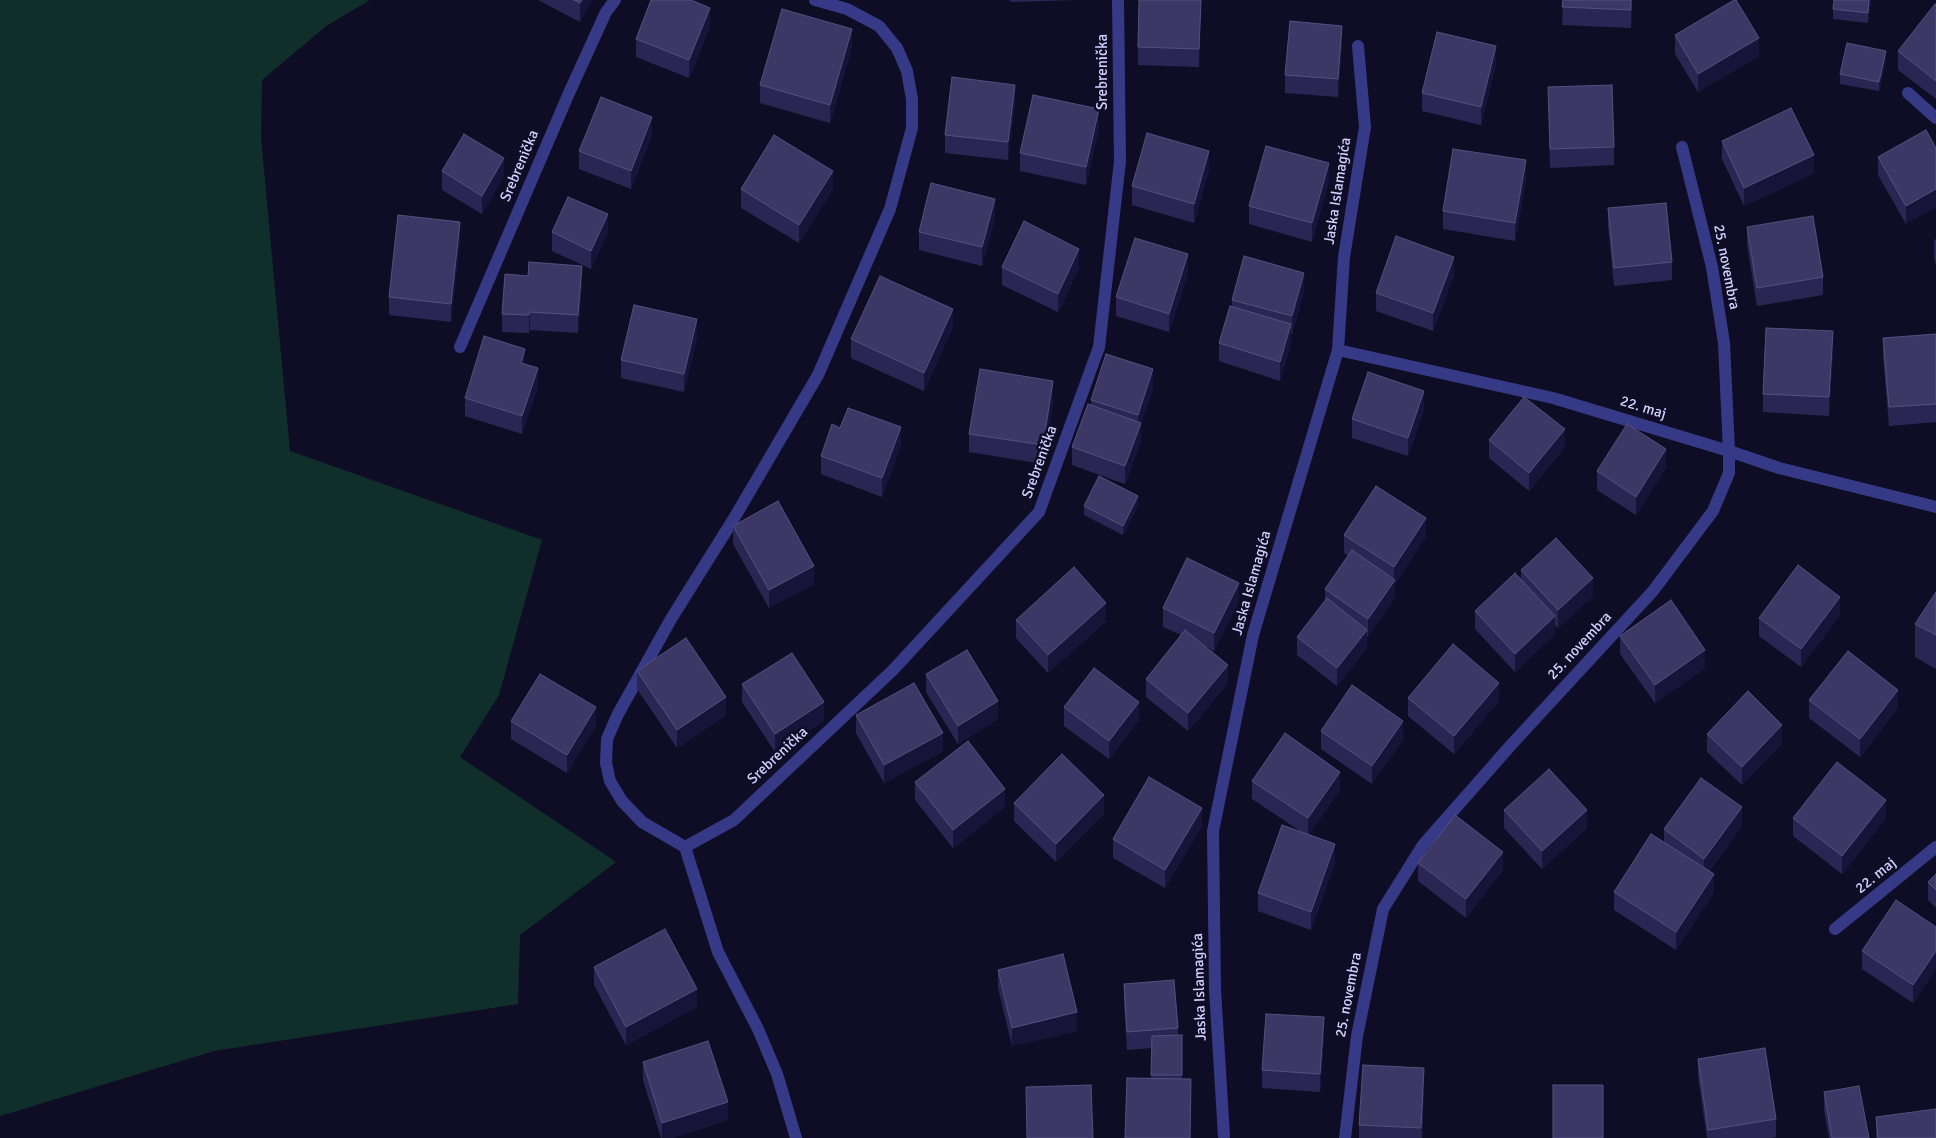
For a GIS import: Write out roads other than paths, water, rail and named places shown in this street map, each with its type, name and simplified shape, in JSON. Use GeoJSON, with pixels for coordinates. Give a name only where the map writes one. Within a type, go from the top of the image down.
{"type":"FeatureCollection","features":[{"type":"Feature","properties":{"kind":"street","name":"Srebrenička"},"geometry":{"type":"LineString","coordinates":[[460,347],[606,12],[615,0]]}},
{"type":"Feature","properties":{"kind":"street"},"geometry":{"type":"LineString","coordinates":[[796,1138],[777,1074],[758,1029],[718,952],[685,847],[642,822],[622,800],[610,781],[606,763],[607,739],[618,714],[662,635],[733,520],[818,375],[890,209],[912,128],[912,99],[907,70],[897,48],[879,26],[847,9],[815,0]]}},
{"type":"Feature","properties":{"kind":"street","name":"Srebrenička"},"geometry":{"type":"LineString","coordinates":[[685,847],[734,820],[893,670],[1039,512],[1099,347],[1120,162],[1118,0]]}},
{"type":"Feature","properties":{"kind":"street","name":"Jaska Islamagića"},"geometry":{"type":"LineString","coordinates":[[1226,1137],[1215,990],[1213,831],[1253,635],[1338,350],[1344,257],[1364,126],[1358,46]]}},
{"type":"Feature","properties":{"kind":"street"},"geometry":{"type":"LineString","coordinates":[[1908,93],[1936,118]]}},
{"type":"Feature","properties":{"kind":"street","name":"25. novembra"},"geometry":{"type":"LineString","coordinates":[[1345,1138],[1357,1036],[1383,909],[1423,845],[1511,745],[1653,591],[1713,510],[1728,473],[1729,451],[1724,343],[1714,277],[1682,147]]}},
{"type":"Feature","properties":{"kind":"street","name":"22. maj"},"geometry":{"type":"LineString","coordinates":[[1338,350],[1553,398],[1779,468],[1936,507]]}},
{"type":"Feature","properties":{"kind":"street","name":"22. maj"},"geometry":{"type":"LineString","coordinates":[[1835,929],[1936,847]]}}]}
